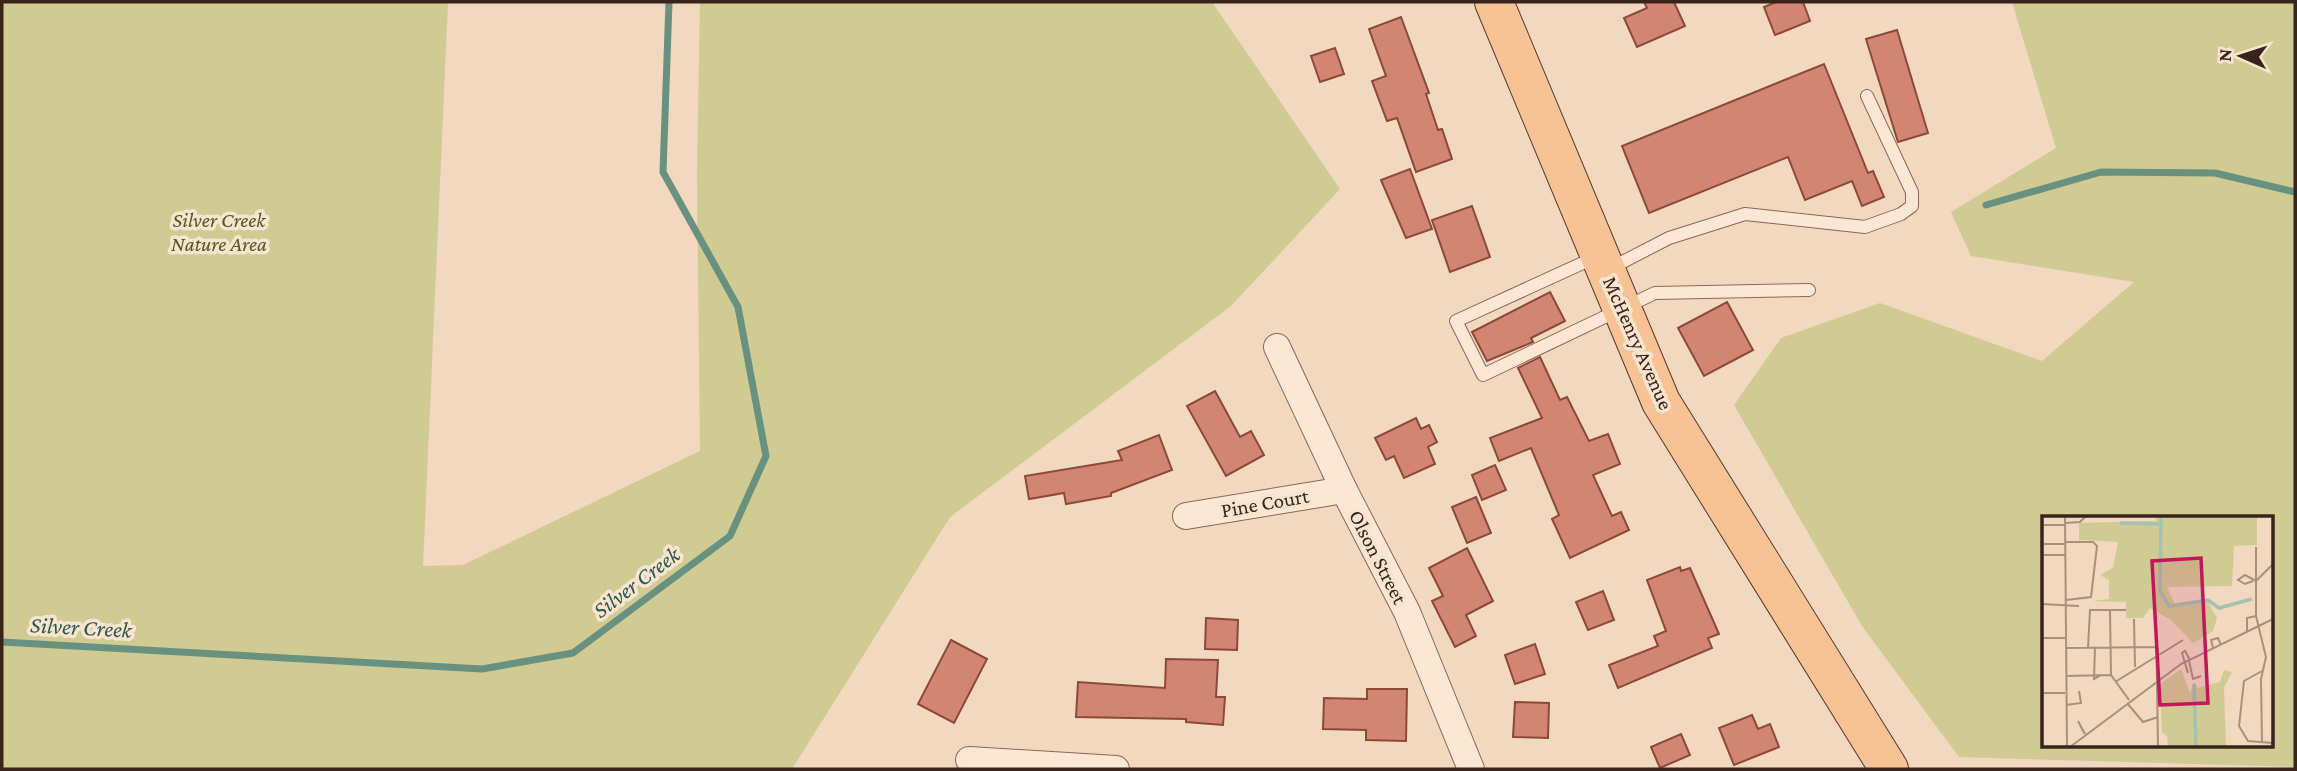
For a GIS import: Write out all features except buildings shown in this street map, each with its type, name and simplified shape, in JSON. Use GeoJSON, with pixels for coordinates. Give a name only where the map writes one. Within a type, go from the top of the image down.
{"type":"FeatureCollection","features":[{"type":"Feature","properties":{"kind":"main road","name":"McHenry Avenue"},"geometry":{"type":"LineString","coordinates":[[1494,2],[1661,402],[1889,769]]}},
{"type":"Feature","properties":{"kind":"street","name":"Olson Street"},"geometry":{"type":"LineString","coordinates":[[1277,347],[1344,489],[1407,612],[1471,769]]}},
{"type":"Feature","properties":{"kind":"street","name":"Pine Court"},"geometry":{"type":"LineString","coordinates":[[1186,516],[1344,489]]}},
{"type":"Feature","properties":{"kind":"street"},"geometry":{"type":"LineString","coordinates":[[969,760],[1116,769]]}},
{"type":"Feature","properties":{"kind":"lane"},"geometry":{"type":"LineString","coordinates":[[1809,290],[1655,293],[1483,375],[1456,321],[1670,238],[1745,214],[1865,227],[1901,214],[1912,206],[1912,192],[1867,96]]}},
{"type":"Feature","properties":{"kind":"green space","name":"Silver Creek Nature Area"},"geometry":{"type":"Polygon","coordinates":[[[2,2],[448,2],[423,566],[463,565],[700,451],[697,174],[700,2],[1212,2],[1340,189],[1231,306],[950,517],[792,769],[2,769],[2,2]]]}},
{"type":"Feature","properties":{"kind":"green space"},"geometry":{"type":"Polygon","coordinates":[[[2012,2],[2295,2],[2295,767],[1959,757],[1862,626],[1734,405],[1781,338],[1880,303],[2042,361],[2134,282],[1971,256],[1951,212],[2056,148],[2012,2]]]}},
{"type":"Feature","properties":{"kind":"waterway","name":"Silver Creek"},"geometry":{"type":"LineString","coordinates":[[2,642],[482,669],[573,653],[730,536],[766,456],[738,307],[663,172],[669,2]]}},
{"type":"Feature","properties":{"kind":"waterway"},"geometry":{"type":"LineString","coordinates":[[1986,205],[2101,172],[2215,173],[2295,192]]}}]}
